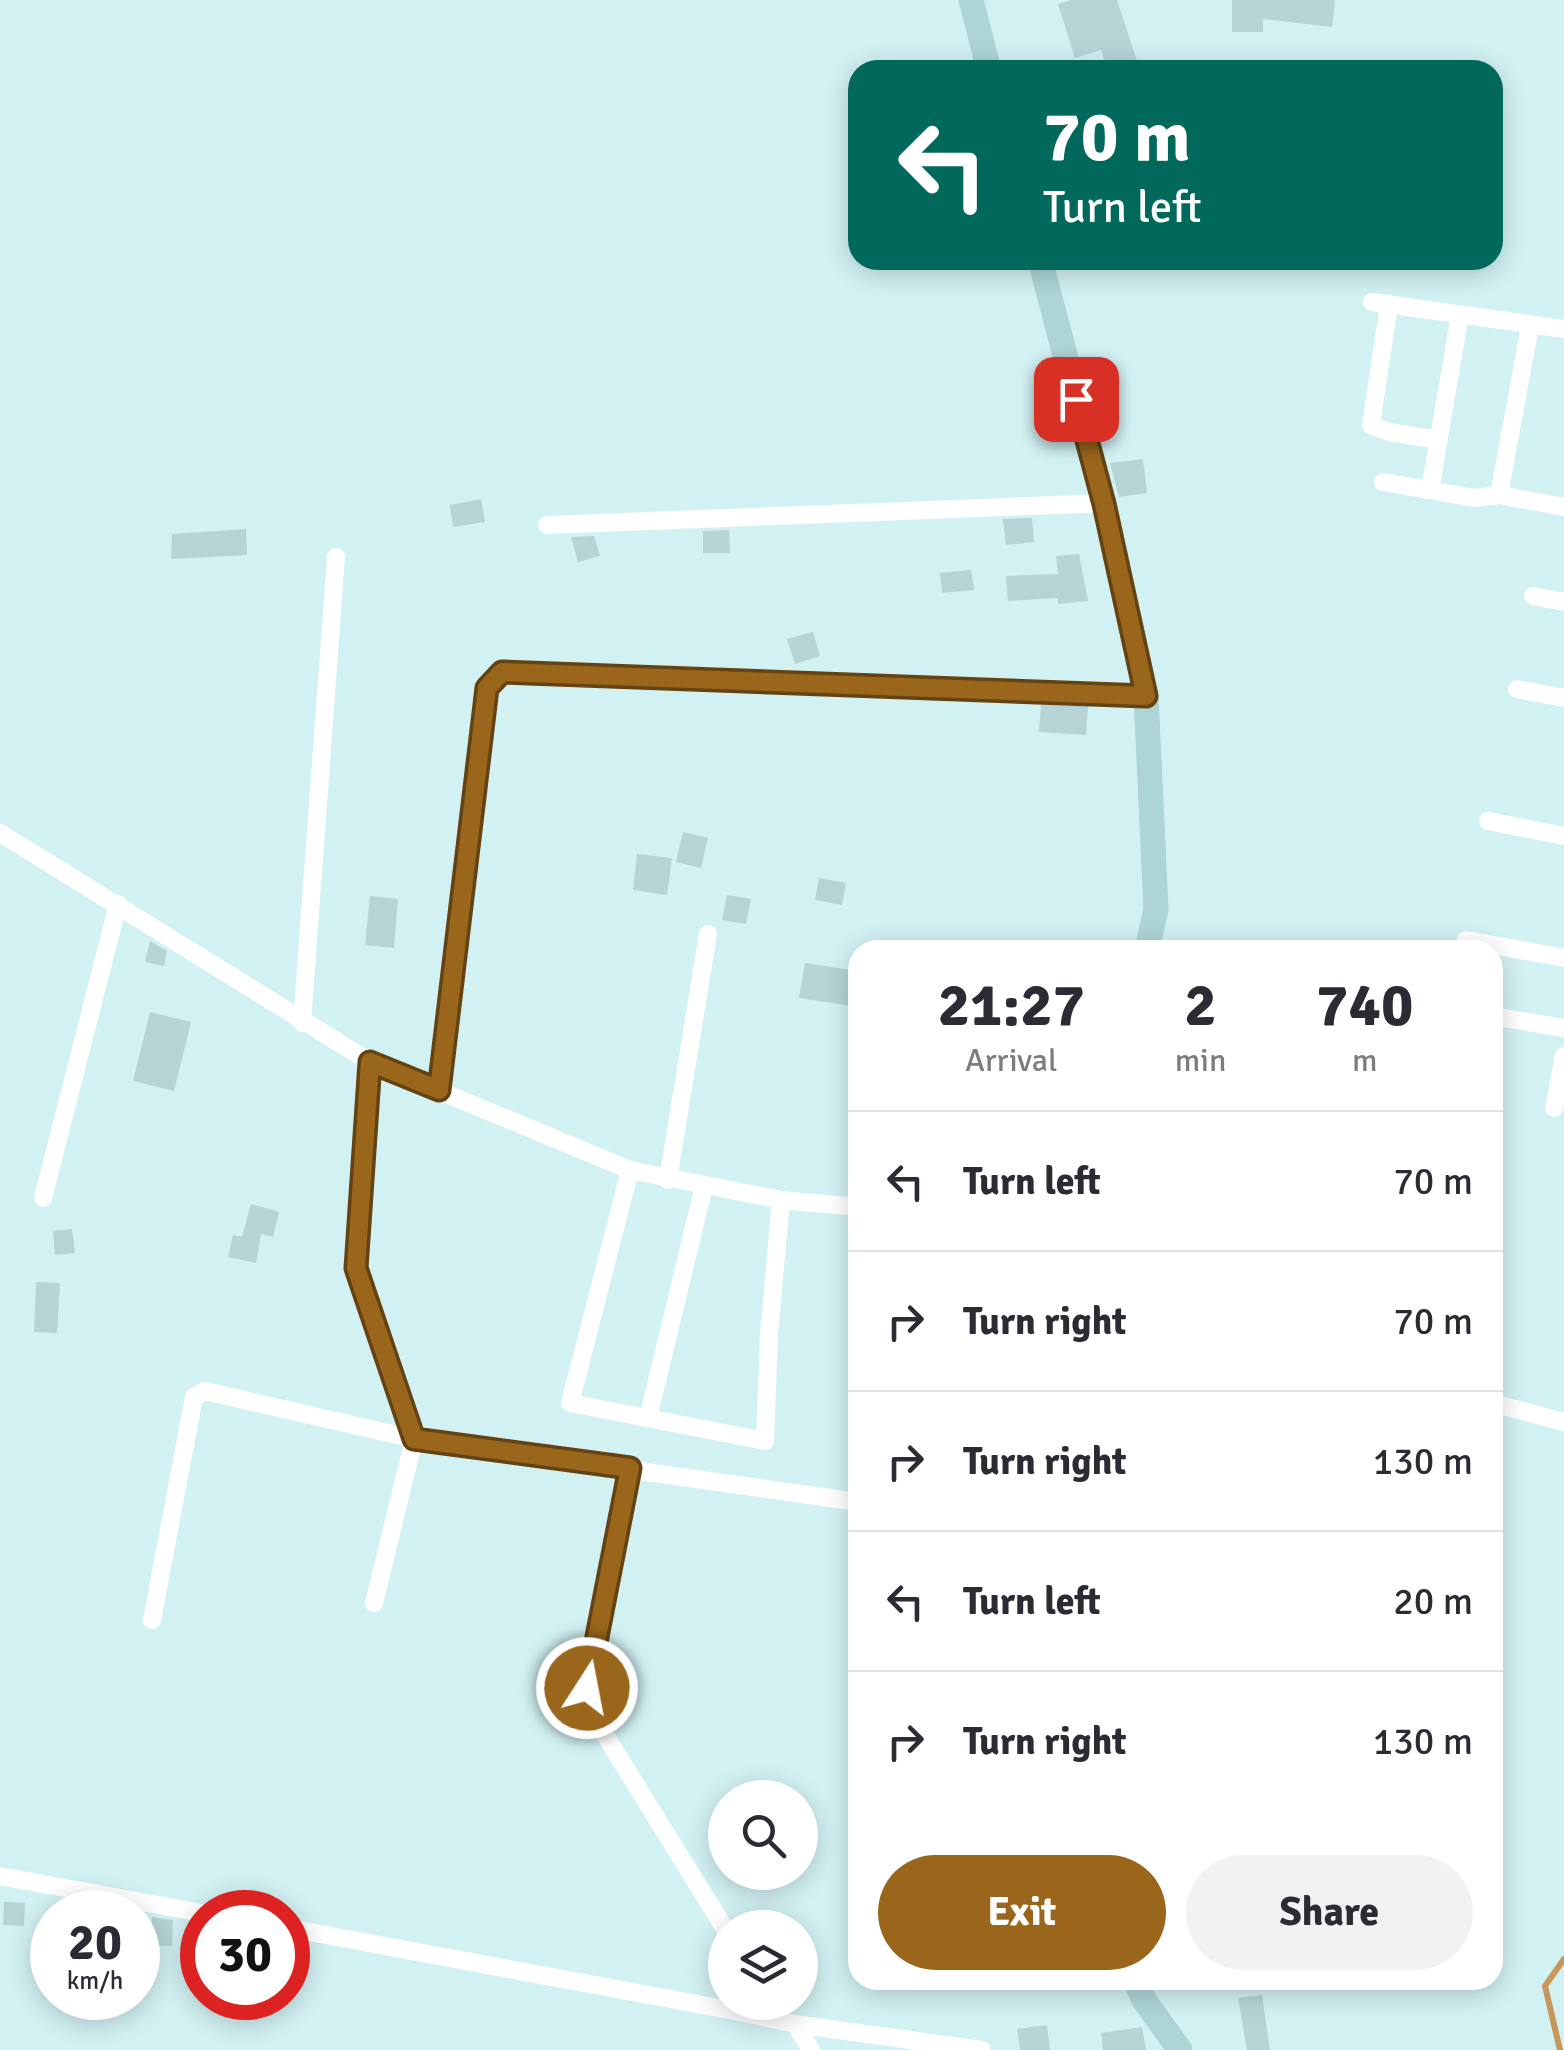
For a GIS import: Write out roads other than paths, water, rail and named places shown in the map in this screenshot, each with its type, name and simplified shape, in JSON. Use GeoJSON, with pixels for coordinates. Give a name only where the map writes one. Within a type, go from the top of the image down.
{"type":"FeatureCollection","features":[{"type":"Feature","properties":{"kind":"street"},"geometry":{"type":"LineString","coordinates":[[970,0],[986,60]]}},
{"type":"Feature","properties":{"kind":"street"},"geometry":{"type":"LineString","coordinates":[[1043,270],[1104,504],[1146,696],[1156,910],[1149,940]]}},
{"type":"Feature","properties":{"kind":"street"},"geometry":{"type":"LineString","coordinates":[[1438,440],[1371,425],[1381,303],[1564,329]]}},
{"type":"Feature","properties":{"kind":"street"},"geometry":{"type":"LineString","coordinates":[[1430,490],[1460,316]]}},
{"type":"Feature","properties":{"kind":"street"},"geometry":{"type":"LineString","coordinates":[[1498,495],[1530,326]]}},
{"type":"Feature","properties":{"kind":"street"},"geometry":{"type":"LineString","coordinates":[[1383,482],[1474,498],[1498,495],[1563,503]]}},
{"type":"Feature","properties":{"kind":"street"},"geometry":{"type":"LineString","coordinates":[[548,525],[1104,504]]}},
{"type":"Feature","properties":{"kind":"street"},"geometry":{"type":"LineString","coordinates":[[302,1023],[336,556]]}},
{"type":"Feature","properties":{"kind":"street"},"geometry":{"type":"LineString","coordinates":[[1534,596],[1564,602]]}},
{"type":"Feature","properties":{"kind":"street"},"geometry":{"type":"LineString","coordinates":[[439,1090],[487,688],[502,672],[1146,696]]}},
{"type":"Feature","properties":{"kind":"street"},"geometry":{"type":"LineString","coordinates":[[1518,690],[1564,698]]}},
{"type":"Feature","properties":{"kind":"street"},"geometry":{"type":"LineString","coordinates":[[1488,821],[1564,836]]}},
{"type":"Feature","properties":{"kind":"street"},"geometry":{"type":"LineString","coordinates":[[0,833],[370,1062],[630,1170],[781,1200],[848,1206]]}},
{"type":"Feature","properties":{"kind":"street"},"geometry":{"type":"LineString","coordinates":[[43,1198],[118,904]]}},
{"type":"Feature","properties":{"kind":"street"},"geometry":{"type":"LineString","coordinates":[[668,1180],[708,934]]}},
{"type":"Feature","properties":{"kind":"street"},"geometry":{"type":"LineString","coordinates":[[1503,947],[1564,958]]}},
{"type":"Feature","properties":{"kind":"street"},"geometry":{"type":"LineString","coordinates":[[1503,1018],[1564,1028]]}},
{"type":"Feature","properties":{"kind":"street"},"geometry":{"type":"LineString","coordinates":[[370,1062],[356,1268],[414,1439],[374,1603]]}},
{"type":"Feature","properties":{"kind":"street"},"geometry":{"type":"LineString","coordinates":[[1554,1108],[1563,1063]]}},
{"type":"Feature","properties":{"kind":"street"},"geometry":{"type":"LineString","coordinates":[[630,1170],[570,1403],[765,1441],[769,1334],[781,1200]]}},
{"type":"Feature","properties":{"kind":"street"},"geometry":{"type":"LineString","coordinates":[[648,1418],[704,1186]]}},
{"type":"Feature","properties":{"kind":"street"},"geometry":{"type":"LineString","coordinates":[[152,1620],[194,1397],[205,1390],[414,1439],[848,1501]]}},
{"type":"Feature","properties":{"kind":"street"},"geometry":{"type":"LineString","coordinates":[[1503,1406],[1564,1422]]}},
{"type":"Feature","properties":{"kind":"street"},"geometry":{"type":"LineString","coordinates":[[630,1468],[587,1688],[590,1709],[713,1910]]}},
{"type":"Feature","properties":{"kind":"street"},"geometry":{"type":"LineString","coordinates":[[0,1876],[180,1909]]}},
{"type":"Feature","properties":{"kind":"street"},"geometry":{"type":"LineString","coordinates":[[310,1932],[708,2002]]}},
{"type":"Feature","properties":{"kind":"street"},"geometry":{"type":"LineString","coordinates":[[1140,1990],[1180,2050]]}},
{"type":"Feature","properties":{"kind":"street"},"geometry":{"type":"LineString","coordinates":[[780,2020],[982,2050]]}},
{"type":"Feature","properties":{"kind":"street"},"geometry":{"type":"LineString","coordinates":[[794,2024],[811,2050]]}},
{"type":"Feature","properties":{"kind":"waterway"},"geometry":{"type":"LineString","coordinates":[[1560,2050],[1545,1986],[1564,1959]]}}]}
